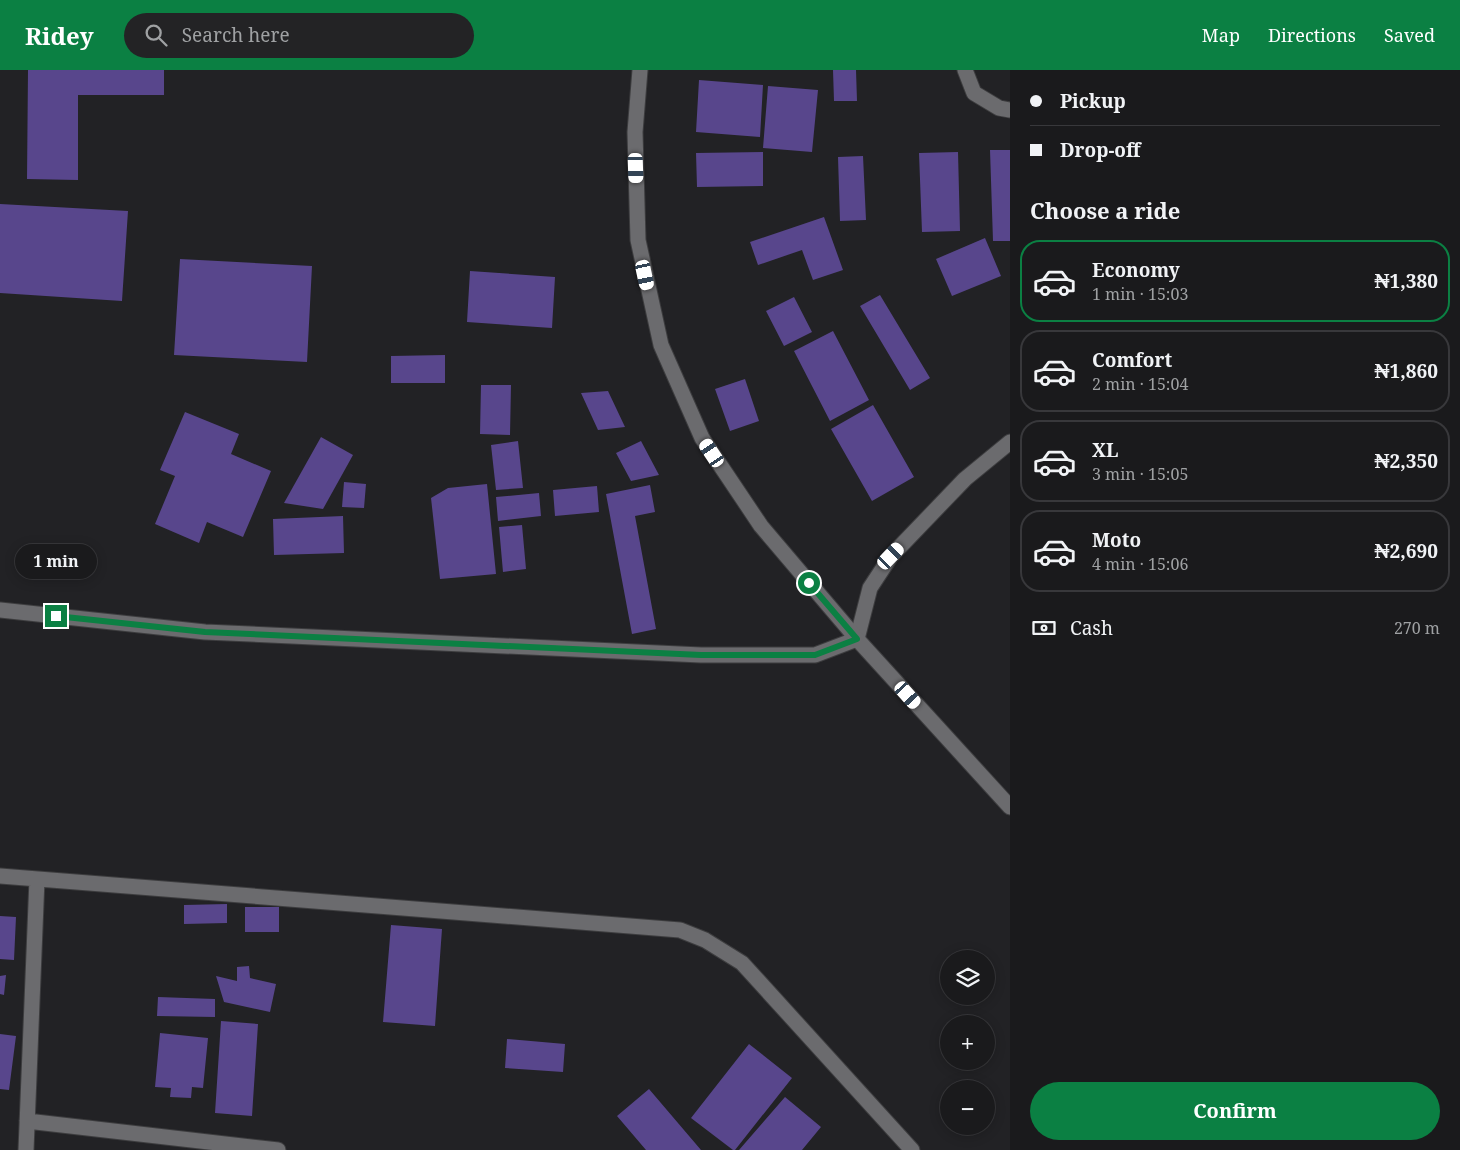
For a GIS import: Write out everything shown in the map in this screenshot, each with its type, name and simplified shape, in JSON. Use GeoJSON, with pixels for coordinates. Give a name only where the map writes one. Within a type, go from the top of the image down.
{"type":"FeatureCollection","features":[{"type":"Feature","properties":{"kind":"street"},"geometry":{"type":"LineString","coordinates":[[640,70],[635,132],[638,240],[661,345],[702,438],[761,526],[857,639],[1010,807]]}},
{"type":"Feature","properties":{"kind":"street"},"geometry":{"type":"LineString","coordinates":[[965,70],[974,93],[999,108],[1010,110]]}},
{"type":"Feature","properties":{"kind":"street"},"geometry":{"type":"LineString","coordinates":[[857,639],[870,588],[891,556],[965,479],[1010,442]]}},
{"type":"Feature","properties":{"kind":"street"},"geometry":{"type":"LineString","coordinates":[[0,610],[205,632],[701,655],[815,655],[857,639]]}},
{"type":"Feature","properties":{"kind":"street"},"geometry":{"type":"LineString","coordinates":[[0,876],[680,930],[705,940],[742,963],[912,1150]]}},
{"type":"Feature","properties":{"kind":"street"},"geometry":{"type":"LineString","coordinates":[[26,1150],[37,879]]}},
{"type":"Feature","properties":{"kind":"street"},"geometry":{"type":"LineString","coordinates":[[27,1121],[278,1150]]}},
{"type":"Feature","properties":{"kind":"building"},"geometry":{"type":"Polygon","coordinates":[[[28,70],[164,70],[164,95],[78,95],[78,180],[27,179],[28,70]]]}},
{"type":"Feature","properties":{"kind":"building"},"geometry":{"type":"Polygon","coordinates":[[[833,70],[856,70],[857,101],[834,101],[833,70]]]}},
{"type":"Feature","properties":{"kind":"building"},"geometry":{"type":"Polygon","coordinates":[[[699,80],[763,85],[760,137],[696,132],[699,80]]]}},
{"type":"Feature","properties":{"kind":"building"},"geometry":{"type":"Polygon","coordinates":[[[768,86],[818,90],[812,152],[763,148],[768,86]]]}},
{"type":"Feature","properties":{"kind":"building"},"geometry":{"type":"Polygon","coordinates":[[[990,150],[1010,150],[1010,241],[993,241],[990,150]]]}},
{"type":"Feature","properties":{"kind":"building"},"geometry":{"type":"Polygon","coordinates":[[[763,152],[763,186],[697,187],[696,153],[763,152]]]}},
{"type":"Feature","properties":{"kind":"building"},"geometry":{"type":"Polygon","coordinates":[[[958,152],[960,231],[922,232],[919,153],[958,152]]]}},
{"type":"Feature","properties":{"kind":"building"},"geometry":{"type":"Polygon","coordinates":[[[863,156],[866,220],[840,221],[838,157],[863,156]]]}},
{"type":"Feature","properties":{"kind":"building"},"geometry":{"type":"Polygon","coordinates":[[[0,204],[128,211],[122,301],[0,293],[0,204]]]}},
{"type":"Feature","properties":{"kind":"building"},"geometry":{"type":"Polygon","coordinates":[[[824,217],[843,270],[813,280],[802,250],[758,265],[750,242],[824,217]]]}},
{"type":"Feature","properties":{"kind":"building"},"geometry":{"type":"Polygon","coordinates":[[[985,238],[1001,276],[952,296],[936,259],[985,238]]]}},
{"type":"Feature","properties":{"kind":"building"},"geometry":{"type":"Polygon","coordinates":[[[180,259],[312,266],[307,362],[174,355],[180,259]]]}},
{"type":"Feature","properties":{"kind":"building"},"geometry":{"type":"Polygon","coordinates":[[[470,271],[555,277],[552,328],[467,322],[470,271]]]}},
{"type":"Feature","properties":{"kind":"building"},"geometry":{"type":"Polygon","coordinates":[[[880,295],[930,378],[910,390],[860,306],[880,295]]]}},
{"type":"Feature","properties":{"kind":"building"},"geometry":{"type":"Polygon","coordinates":[[[794,297],[812,332],[784,346],[766,311],[794,297]]]}},
{"type":"Feature","properties":{"kind":"building"},"geometry":{"type":"Polygon","coordinates":[[[833,331],[869,400],[830,421],[794,351],[833,331]]]}},
{"type":"Feature","properties":{"kind":"building"},"geometry":{"type":"Polygon","coordinates":[[[445,355],[445,383],[391,383],[391,356],[445,355]]]}},
{"type":"Feature","properties":{"kind":"building"},"geometry":{"type":"Polygon","coordinates":[[[745,379],[759,421],[730,431],[715,389],[745,379]]]}},
{"type":"Feature","properties":{"kind":"building"},"geometry":{"type":"Polygon","coordinates":[[[481,385],[511,385],[510,435],[480,434],[481,385]]]}},
{"type":"Feature","properties":{"kind":"building"},"geometry":{"type":"Polygon","coordinates":[[[608,391],[625,427],[598,430],[581,393],[608,391]]]}},
{"type":"Feature","properties":{"kind":"building"},"geometry":{"type":"Polygon","coordinates":[[[873,405],[914,477],[872,501],[831,429],[873,405]]]}},
{"type":"Feature","properties":{"kind":"building"},"geometry":{"type":"Polygon","coordinates":[[[185,412],[239,434],[231,454],[271,471],[243,537],[207,522],[199,543],[155,524],[175,476],[160,470],[185,412]]]}},
{"type":"Feature","properties":{"kind":"building"},"geometry":{"type":"Polygon","coordinates":[[[321,437],[353,455],[323,509],[284,503],[321,437]]]}},
{"type":"Feature","properties":{"kind":"building"},"geometry":{"type":"Polygon","coordinates":[[[518,441],[523,488],[496,490],[491,445],[518,441]]]}},
{"type":"Feature","properties":{"kind":"building"},"geometry":{"type":"Polygon","coordinates":[[[641,441],[659,475],[631,481],[616,453],[641,441]]]}},
{"type":"Feature","properties":{"kind":"building"},"geometry":{"type":"Polygon","coordinates":[[[344,482],[366,484],[364,508],[342,507],[344,482]]]}},
{"type":"Feature","properties":{"kind":"building"},"geometry":{"type":"Polygon","coordinates":[[[487,484],[496,574],[440,579],[431,498],[448,488],[487,484]]]}},
{"type":"Feature","properties":{"kind":"building"},"geometry":{"type":"Polygon","coordinates":[[[650,485],[655,512],[635,516],[656,629],[632,634],[606,494],[650,485]]]}},
{"type":"Feature","properties":{"kind":"building"},"geometry":{"type":"Polygon","coordinates":[[[597,486],[599,512],[555,516],[553,490],[597,486]]]}},
{"type":"Feature","properties":{"kind":"building"},"geometry":{"type":"Polygon","coordinates":[[[539,493],[541,516],[498,521],[496,497],[539,493]]]}},
{"type":"Feature","properties":{"kind":"building"},"geometry":{"type":"Polygon","coordinates":[[[343,516],[344,553],[274,555],[273,519],[343,516]]]}},
{"type":"Feature","properties":{"kind":"building"},"geometry":{"type":"Polygon","coordinates":[[[522,525],[526,569],[503,572],[499,527],[522,525]]]}},
{"type":"Feature","properties":{"kind":"building"},"geometry":{"type":"Polygon","coordinates":[[[227,904],[227,923],[184,924],[184,905],[227,904]]]}},
{"type":"Feature","properties":{"kind":"building"},"geometry":{"type":"Polygon","coordinates":[[[245,907],[279,907],[279,932],[245,932],[245,907]]]}},
{"type":"Feature","properties":{"kind":"building"},"geometry":{"type":"Polygon","coordinates":[[[0,916],[16,917],[14,960],[0,959],[0,916]]]}},
{"type":"Feature","properties":{"kind":"building"},"geometry":{"type":"Polygon","coordinates":[[[391,925],[442,929],[435,1026],[383,1022],[391,925]]]}},
{"type":"Feature","properties":{"kind":"building"},"geometry":{"type":"Polygon","coordinates":[[[249,966],[250,978],[276,984],[270,1012],[224,1002],[216,976],[237,981],[237,967],[249,966]]]}},
{"type":"Feature","properties":{"kind":"building"},"geometry":{"type":"Polygon","coordinates":[[[6,975],[4,995],[0,994],[0,976],[6,975]]]}},
{"type":"Feature","properties":{"kind":"building"},"geometry":{"type":"Polygon","coordinates":[[[158,997],[215,999],[215,1017],[157,1016],[158,997]]]}},
{"type":"Feature","properties":{"kind":"building"},"geometry":{"type":"Polygon","coordinates":[[[221,1021],[258,1024],[252,1116],[215,1113],[221,1021]]]}},
{"type":"Feature","properties":{"kind":"building"},"geometry":{"type":"Polygon","coordinates":[[[160,1033],[208,1038],[203,1088],[192,1087],[191,1098],[170,1097],[171,1088],[155,1087],[160,1033]]]}},
{"type":"Feature","properties":{"kind":"building"},"geometry":{"type":"Polygon","coordinates":[[[0,1034],[16,1036],[9,1090],[0,1089],[0,1034]]]}},
{"type":"Feature","properties":{"kind":"building"},"geometry":{"type":"Polygon","coordinates":[[[507,1039],[565,1044],[563,1072],[505,1068],[507,1039]]]}},
{"type":"Feature","properties":{"kind":"building"},"geometry":{"type":"Polygon","coordinates":[[[749,1044],[792,1078],[735,1150],[733,1150],[691,1118],[749,1044]]]}},
{"type":"Feature","properties":{"kind":"building"},"geometry":{"type":"Polygon","coordinates":[[[649,1089],[701,1150],[646,1150],[617,1116],[649,1089]]]}},
{"type":"Feature","properties":{"kind":"building"},"geometry":{"type":"Polygon","coordinates":[[[785,1097],[821,1127],[802,1150],[739,1150],[785,1097]]]}},
{"type":"Feature","properties":{"kind":"route"},"geometry":{"type":"LineString","coordinates":[[56,616],[205,632],[701,655],[815,655],[857,639],[809,583]]}}]}
